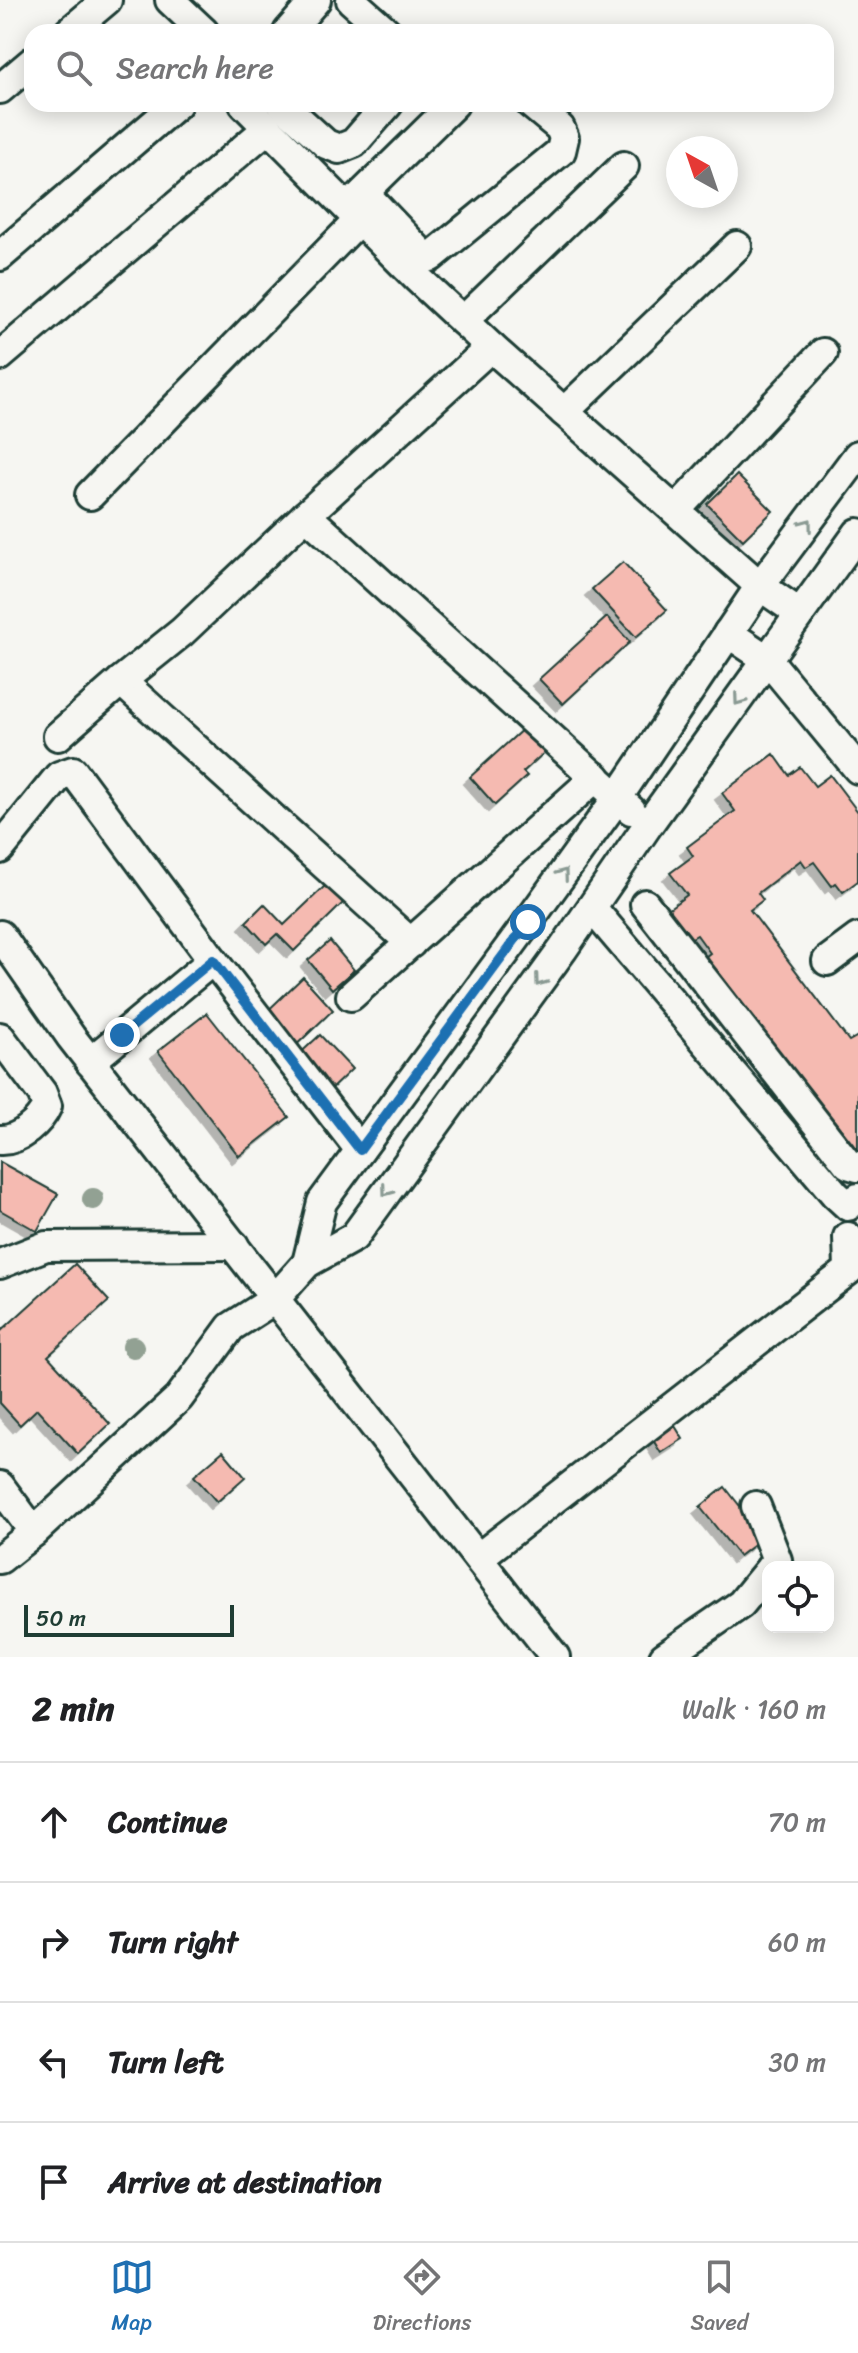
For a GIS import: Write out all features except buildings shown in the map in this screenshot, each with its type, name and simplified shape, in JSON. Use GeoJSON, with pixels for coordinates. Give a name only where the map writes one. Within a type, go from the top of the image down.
{"type":"FeatureCollection","features":[{"type":"Feature","properties":{"kind":"street"},"geometry":{"type":"LineString","coordinates":[[78,24],[107,0]]}},
{"type":"Feature","properties":{"kind":"street"},"geometry":{"type":"LineString","coordinates":[[148,0],[170,24]]}},
{"type":"Feature","properties":{"kind":"street"},"geometry":{"type":"LineString","coordinates":[[170,0],[196,24]]}},
{"type":"Feature","properties":{"kind":"street"},"geometry":{"type":"LineString","coordinates":[[295,24],[316,0]]}},
{"type":"Feature","properties":{"kind":"street"},"geometry":{"type":"LineString","coordinates":[[351,0],[378,24]]}},
{"type":"Feature","properties":{"kind":"street"},"geometry":{"type":"LineString","coordinates":[[0,89],[24,69]]}},
{"type":"Feature","properties":{"kind":"street"},"geometry":{"type":"LineString","coordinates":[[0,256],[168,112]]}},
{"type":"Feature","properties":{"kind":"street"},"geometry":{"type":"LineString","coordinates":[[275,116],[339,149],[354,143],[381,112]]}},
{"type":"Feature","properties":{"kind":"street"},"geometry":{"type":"LineString","coordinates":[[90,495],[446,112]]}},
{"type":"Feature","properties":{"kind":"street"},"geometry":{"type":"LineString","coordinates":[[357,207],[431,257],[561,151],[564,138],[560,128],[541,112]]}},
{"type":"Feature","properties":{"kind":"street"},"geometry":{"type":"LineString","coordinates":[[275,116],[463,321],[760,586],[799,613]]}},
{"type":"Feature","properties":{"kind":"street"},"geometry":{"type":"LineString","coordinates":[[0,356],[275,116]]}},
{"type":"Feature","properties":{"kind":"street"},"geometry":{"type":"LineString","coordinates":[[463,321],[624,166]]}},
{"type":"Feature","properties":{"kind":"street"},"geometry":{"type":"LineString","coordinates":[[564,412],[737,246]]}},
{"type":"Feature","properties":{"kind":"street"},"geometry":{"type":"LineString","coordinates":[[58,736],[182,632],[491,347]]}},
{"type":"Feature","properties":{"kind":"street"},"geometry":{"type":"LineString","coordinates":[[676,510],[823,353]]}},
{"type":"Feature","properties":{"kind":"street"},"geometry":{"type":"LineString","coordinates":[[307,1263],[322,1202],[618,797],[760,586],[858,455]]}},
{"type":"Feature","properties":{"kind":"street"},"geometry":{"type":"LineString","coordinates":[[306,515],[648,825]]}},
{"type":"Feature","properties":{"kind":"street"},"geometry":{"type":"LineString","coordinates":[[0,1559],[34,1532],[179,1398],[231,1327],[275,1299],[307,1263],[354,1237],[858,533]]}},
{"type":"Feature","properties":{"kind":"street"},"geometry":{"type":"LineString","coordinates":[[799,613],[858,566]]}},
{"type":"Feature","properties":{"kind":"street"},"geometry":{"type":"LineString","coordinates":[[728,633],[768,660],[858,769]]}},
{"type":"Feature","properties":{"kind":"street"},"geometry":{"type":"LineString","coordinates":[[121,681],[411,943]]}},
{"type":"Feature","properties":{"kind":"street"},"geometry":{"type":"LineString","coordinates":[[0,849],[59,776],[73,771],[213,960],[360,1150]]}},
{"type":"Feature","properties":{"kind":"street"},"geometry":{"type":"LineString","coordinates":[[351,996],[596,777]]}},
{"type":"Feature","properties":{"kind":"street"},"geometry":{"type":"LineString","coordinates":[[645,904],[848,1164],[858,1167]]}},
{"type":"Feature","properties":{"kind":"street"},"geometry":{"type":"LineString","coordinates":[[592,908],[835,1194],[848,1206],[858,1198]]}},
{"type":"Feature","properties":{"kind":"street"},"geometry":{"type":"LineString","coordinates":[[528,922],[563,949]]}},
{"type":"Feature","properties":{"kind":"street"},"geometry":{"type":"LineString","coordinates":[[0,935],[90,1062],[555,1657]]}},
{"type":"Feature","properties":{"kind":"street"},"geometry":{"type":"LineString","coordinates":[[827,961],[858,938]]}},
{"type":"Feature","properties":{"kind":"street"},"geometry":{"type":"LineString","coordinates":[[90,1062],[213,960]]}},
{"type":"Feature","properties":{"kind":"street"},"geometry":{"type":"LineString","coordinates":[[0,1037],[42,1093],[47,1106],[42,1117],[19,1136],[9,1141],[0,1140]]}},
{"type":"Feature","properties":{"kind":"street"},"geometry":{"type":"LineString","coordinates":[[478,1558],[849,1270],[848,1237]]}},
{"type":"Feature","properties":{"kind":"street"},"geometry":{"type":"LineString","coordinates":[[0,1264],[46,1246],[234,1245]]}},
{"type":"Feature","properties":{"kind":"street"},"geometry":{"type":"LineString","coordinates":[[0,1486],[34,1532]]}},
{"type":"Feature","properties":{"kind":"street"},"geometry":{"type":"LineString","coordinates":[[756,1506],[776,1561]]}},
{"type":"Feature","properties":{"kind":"street"},"geometry":{"type":"LineString","coordinates":[[664,1657],[741,1604],[762,1579]]}},
{"type":"Feature","properties":{"kind":"route"},"geometry":{"type":"LineString","coordinates":[[122,1035],[213,960],[360,1150],[528,922]]}}]}
